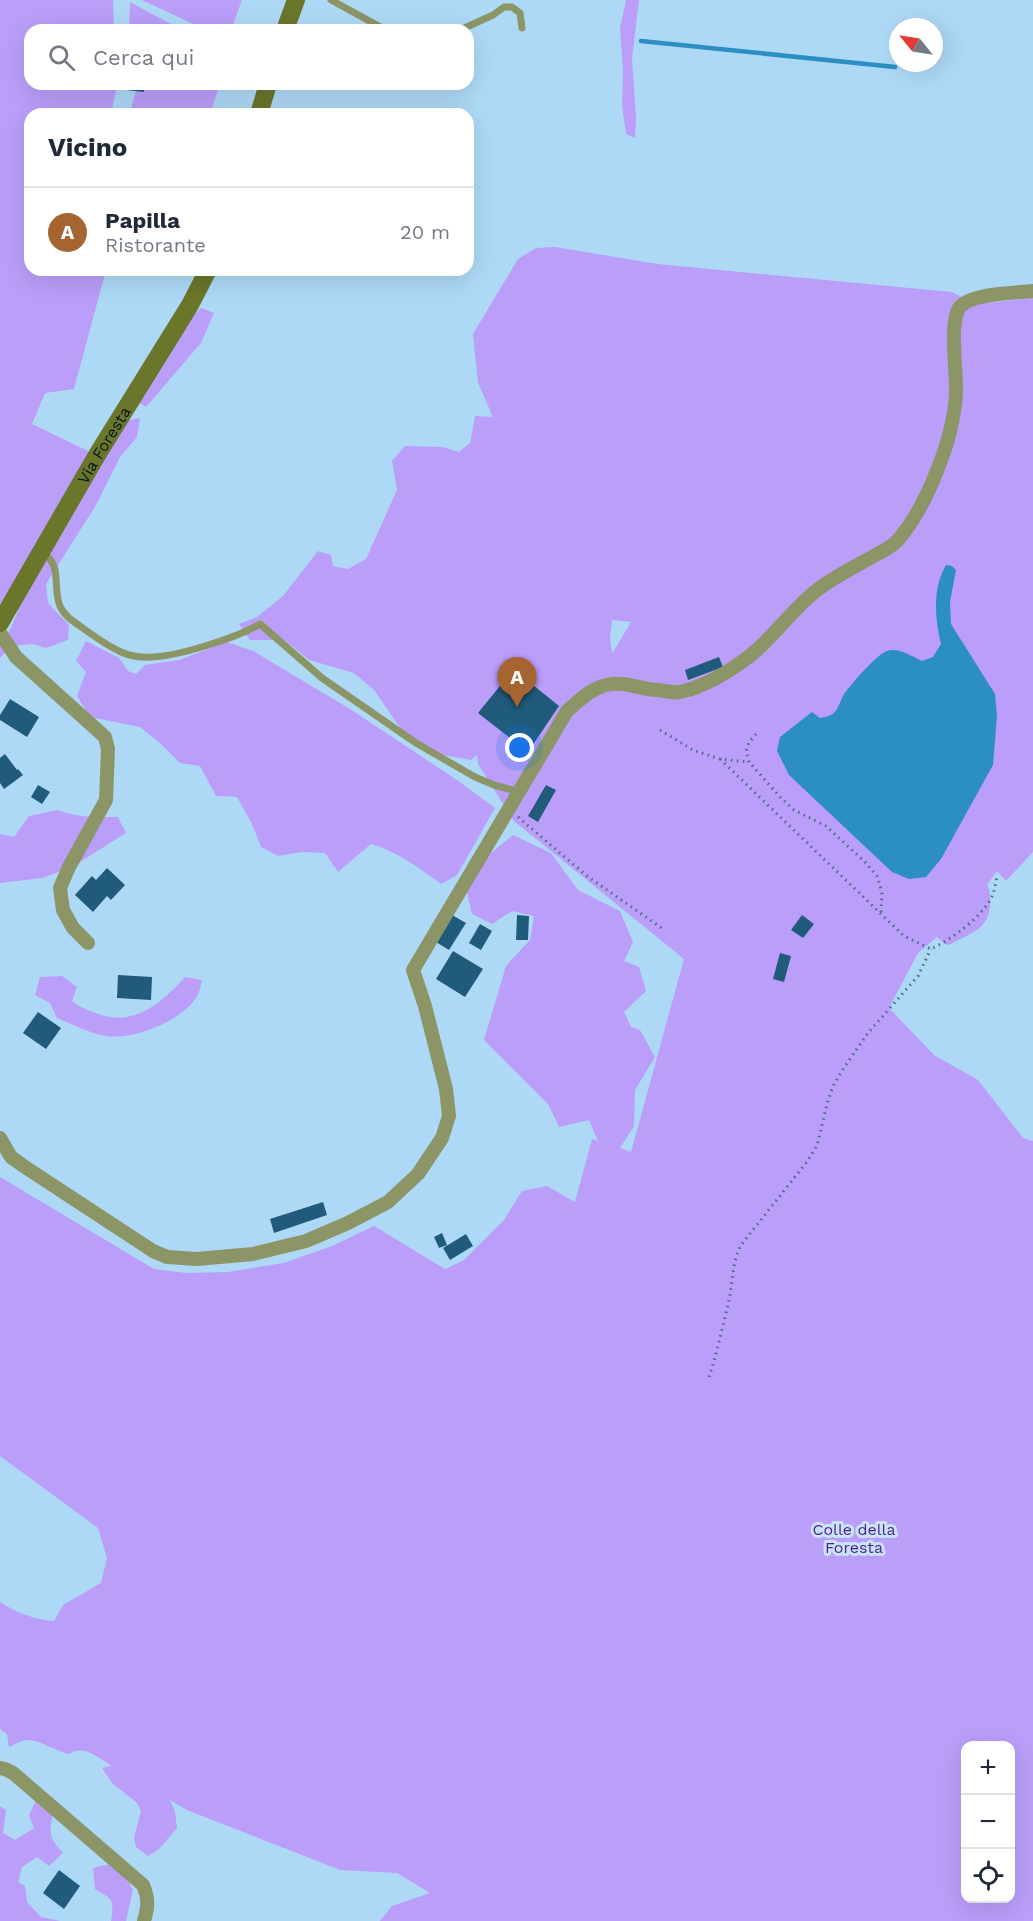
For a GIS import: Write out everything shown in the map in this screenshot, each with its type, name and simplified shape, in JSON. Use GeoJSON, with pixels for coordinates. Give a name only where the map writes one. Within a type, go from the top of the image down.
{"type":"FeatureCollection","features":[{"type":"Feature","properties":{"kind":"main road"},"geometry":{"type":"LineString","coordinates":[[287,24],[296,0]]}},
{"type":"Feature","properties":{"kind":"main road"},"geometry":{"type":"LineString","coordinates":[[261,108],[266,90]]}},
{"type":"Feature","properties":{"kind":"main road","name":"Via Foresta"},"geometry":{"type":"LineString","coordinates":[[0,622],[97,455],[190,305],[205,276]]}},
{"type":"Feature","properties":{"kind":"street"},"geometry":{"type":"LineString","coordinates":[[0,1138],[11,1157],[18,1162],[153,1251],[167,1257],[197,1259],[253,1254],[296,1244],[348,1223],[388,1202],[418,1174],[442,1138],[448,1116],[446,1089],[425,1006],[413,970],[567,711],[584,695],[602,686],[621,683],[647,690],[680,692],[708,682],[740,663],[767,641],[818,589],[896,542],[908,528],[946,449],[956,394],[954,321],[959,308],[966,301],[982,297],[1033,291]]}},
{"type":"Feature","properties":{"kind":"street"},"geometry":{"type":"LineString","coordinates":[[0,633],[16,657],[105,737],[108,749],[106,800],[60,888],[63,910],[74,928],[88,942]]}},
{"type":"Feature","properties":{"kind":"street"},"geometry":{"type":"LineString","coordinates":[[0,1768],[13,1773],[143,1885],[148,1897],[144,1921]]}},
{"type":"Feature","properties":{"kind":"lane"},"geometry":{"type":"LineString","coordinates":[[331,0],[375,24]]}},
{"type":"Feature","properties":{"kind":"lane"},"geometry":{"type":"LineString","coordinates":[[473,24],[504,7],[512,7],[520,13],[522,28]]}},
{"type":"Feature","properties":{"kind":"lane"},"geometry":{"type":"LineString","coordinates":[[40,552],[48,557],[54,566],[57,576],[58,601],[64,614],[121,652],[145,658],[179,652],[231,637],[260,624],[322,678],[416,743],[475,777],[520,792]]}},
{"type":"Feature","properties":{"kind":"path"},"geometry":{"type":"LineString","coordinates":[[660,730],[693,750],[720,759],[749,762]]}},
{"type":"Feature","properties":{"kind":"path"},"geometry":{"type":"LineString","coordinates":[[756,734],[749,742],[746,751],[749,762],[794,810],[826,826],[865,862],[877,876],[882,892],[881,913]]}},
{"type":"Feature","properties":{"kind":"path"},"geometry":{"type":"LineString","coordinates":[[720,759],[904,936],[931,949]]}},
{"type":"Feature","properties":{"kind":"path"},"geometry":{"type":"LineString","coordinates":[[512,805],[518,817],[586,876],[663,929]]}},
{"type":"Feature","properties":{"kind":"path"},"geometry":{"type":"LineString","coordinates":[[709,1377],[729,1300],[738,1250],[817,1146],[833,1086],[843,1069],[868,1033],[918,976],[931,949],[946,942],[977,918],[993,895],[997,876]]}},
{"type":"Feature","properties":{"kind":"green space"},"geometry":{"type":"Polygon","coordinates":[[[0,0],[113,0],[114,24],[24,24],[24,90],[116,90],[116,92],[112,108],[24,108],[24,276],[104,276],[74,389],[45,393],[32,424],[90,452],[0,609],[0,0]]]}},
{"type":"Feature","properties":{"kind":"green space"},"geometry":{"type":"Polygon","coordinates":[[[142,0],[242,0],[233,24],[193,24],[142,0]]]}},
{"type":"Feature","properties":{"kind":"green space"},"geometry":{"type":"Polygon","coordinates":[[[626,0],[639,0],[632,58],[635,138],[626,134],[622,105],[623,72],[620,28],[626,0]]]}},
{"type":"Feature","properties":{"kind":"green space"},"geometry":{"type":"Polygon","coordinates":[[[130,2],[171,24],[129,24],[130,2]]]}},
{"type":"Feature","properties":{"kind":"green space"},"geometry":{"type":"Polygon","coordinates":[[[218,90],[212,108],[131,108],[136,91],[218,90]]]}},
{"type":"Feature","properties":{"kind":"green space","name":"Colle della Foresta"},"geometry":{"type":"Polygon","coordinates":[[[555,247],[657,264],[952,292],[976,304],[1033,298],[1033,852],[1006,881],[997,871],[987,885],[990,891],[989,912],[987,919],[978,929],[946,945],[937,937],[918,953],[889,1008],[934,1055],[978,1080],[1023,1138],[1033,1141],[1033,1921],[380,1921],[392,1906],[430,1893],[397,1873],[340,1870],[187,1810],[170,1800],[175,1812],[177,1828],[159,1849],[148,1856],[136,1847],[134,1838],[141,1811],[137,1803],[112,1783],[102,1768],[112,1766],[86,1751],[75,1751],[69,1754],[32,1740],[9,1747],[7,1734],[0,1729],[0,1602],[26,1615],[54,1621],[63,1605],[101,1583],[107,1558],[98,1528],[0,1456],[0,1177],[154,1269],[186,1273],[228,1272],[284,1263],[332,1246],[374,1226],[445,1269],[464,1260],[504,1220],[522,1191],[547,1186],[575,1202],[592,1139],[598,1141],[589,1120],[559,1127],[548,1104],[484,1040],[506,966],[530,940],[534,916],[512,911],[492,924],[472,914],[466,888],[485,858],[513,835],[551,853],[578,890],[620,911],[633,942],[624,961],[639,967],[646,991],[624,1012],[631,1027],[640,1030],[655,1057],[635,1090],[634,1126],[620,1148],[631,1152],[684,959],[514,821],[478,764],[477,755],[471,760],[442,755],[405,735],[374,690],[354,673],[309,660],[284,640],[250,640],[239,624],[257,617],[283,596],[318,551],[331,555],[333,566],[348,569],[366,559],[397,490],[392,461],[405,446],[443,447],[459,452],[470,443],[475,416],[493,417],[478,383],[473,334],[518,259],[536,248],[555,247]],[[612,620],[610,637],[612,654],[631,622],[612,620]]]}},
{"type":"Feature","properties":{"kind":"green space"},"geometry":{"type":"Polygon","coordinates":[[[201,308],[214,313],[201,343],[146,407],[136,401],[186,323],[201,308]]]}},
{"type":"Feature","properties":{"kind":"green space"},"geometry":{"type":"Polygon","coordinates":[[[140,418],[137,437],[120,457],[95,507],[46,584],[48,603],[69,625],[68,640],[46,648],[33,644],[21,645],[7,650],[0,658],[0,636],[9,632],[27,590],[118,422],[140,418]]]}},
{"type":"Feature","properties":{"kind":"green space"},"geometry":{"type":"Polygon","coordinates":[[[86,641],[119,658],[128,671],[136,674],[145,665],[179,660],[227,642],[253,651],[350,709],[495,808],[457,875],[441,884],[399,856],[371,844],[338,872],[325,853],[302,852],[278,856],[261,847],[252,824],[237,797],[216,796],[200,766],[180,763],[140,727],[90,717],[77,696],[86,672],[76,661],[86,641]]]}},
{"type":"Feature","properties":{"kind":"green space"},"geometry":{"type":"Polygon","coordinates":[[[58,810],[80,816],[118,817],[126,833],[72,867],[42,878],[0,883],[0,834],[14,837],[29,816],[58,810]]]}},
{"type":"Feature","properties":{"kind":"green space"},"geometry":{"type":"Polygon","coordinates":[[[62,976],[77,987],[72,1001],[74,1003],[107,1017],[120,1018],[132,1016],[155,1005],[185,977],[202,980],[199,992],[192,1003],[170,1020],[143,1032],[116,1037],[93,1033],[57,1018],[50,1003],[35,995],[40,977],[62,976]]]}},
{"type":"Feature","properties":{"kind":"green space"},"geometry":{"type":"Polygon","coordinates":[[[37,1798],[53,1811],[51,1834],[63,1853],[49,1866],[37,1857],[22,1867],[18,1882],[25,1886],[27,1902],[41,1917],[60,1921],[0,1921],[0,1806],[6,1810],[3,1833],[15,1840],[34,1828],[29,1815],[37,1798]]]}},
{"type":"Feature","properties":{"kind":"green space"},"geometry":{"type":"Polygon","coordinates":[[[110,1864],[123,1871],[133,1890],[126,1921],[111,1921],[111,1901],[95,1889],[93,1868],[110,1864]]]}},
{"type":"Feature","properties":{"kind":"water"},"geometry":{"type":"Polygon","coordinates":[[[946,565],[956,570],[950,602],[951,624],[995,694],[997,716],[993,765],[941,859],[926,877],[909,879],[892,872],[789,775],[777,751],[780,737],[812,712],[820,718],[834,713],[852,684],[882,654],[896,650],[922,661],[933,657],[941,644],[936,604],[938,584],[946,565]]]}},
{"type":"Feature","properties":{"kind":"building"},"geometry":{"type":"Polygon","coordinates":[[[719,657],[723,667],[688,680],[685,670],[719,657]]]}},
{"type":"Feature","properties":{"kind":"building"},"geometry":{"type":"Polygon","coordinates":[[[520,661],[530,669],[523,677],[559,706],[528,752],[478,713],[520,661]]]}},
{"type":"Feature","properties":{"kind":"building"},"geometry":{"type":"Polygon","coordinates":[[[10,699],[39,717],[27,737],[0,720],[0,715],[10,699]]]}},
{"type":"Feature","properties":{"kind":"building"},"geometry":{"type":"Polygon","coordinates":[[[5,754],[23,775],[4,789],[0,783],[0,758],[5,754]]]}},
{"type":"Feature","properties":{"kind":"building"},"geometry":{"type":"Polygon","coordinates":[[[38,785],[50,792],[42,804],[31,797],[38,785]]]}},
{"type":"Feature","properties":{"kind":"building"},"geometry":{"type":"Polygon","coordinates":[[[546,785],[556,790],[538,822],[528,816],[546,785]]]}},
{"type":"Feature","properties":{"kind":"building"},"geometry":{"type":"Polygon","coordinates":[[[107,868],[125,885],[111,900],[107,896],[93,912],[75,895],[92,876],[96,880],[107,868]]]}},
{"type":"Feature","properties":{"kind":"building"},"geometry":{"type":"Polygon","coordinates":[[[452,915],[466,923],[449,950],[436,942],[452,915]]]}},
{"type":"Feature","properties":{"kind":"building"},"geometry":{"type":"Polygon","coordinates":[[[517,915],[529,916],[528,940],[516,940],[517,915]]]}},
{"type":"Feature","properties":{"kind":"building"},"geometry":{"type":"Polygon","coordinates":[[[802,915],[814,924],[803,938],[791,930],[802,915]]]}},
{"type":"Feature","properties":{"kind":"building"},"geometry":{"type":"Polygon","coordinates":[[[480,924],[492,931],[481,950],[469,943],[480,924]]]}},
{"type":"Feature","properties":{"kind":"building"},"geometry":{"type":"Polygon","coordinates":[[[453,951],[483,969],[465,997],[436,979],[453,951]]]}},
{"type":"Feature","properties":{"kind":"building"},"geometry":{"type":"Polygon","coordinates":[[[780,953],[791,956],[784,982],[773,979],[780,953]]]}},
{"type":"Feature","properties":{"kind":"building"},"geometry":{"type":"Polygon","coordinates":[[[118,975],[152,977],[151,1000],[117,998],[118,975]]]}},
{"type":"Feature","properties":{"kind":"building"},"geometry":{"type":"Polygon","coordinates":[[[38,1012],[61,1028],[46,1049],[23,1033],[38,1012]]]}},
{"type":"Feature","properties":{"kind":"building"},"geometry":{"type":"Polygon","coordinates":[[[323,1202],[327,1215],[274,1233],[270,1219],[323,1202]]]}},
{"type":"Feature","properties":{"kind":"building"},"geometry":{"type":"Polygon","coordinates":[[[442,1233],[447,1245],[439,1248],[434,1237],[442,1233]]]}},
{"type":"Feature","properties":{"kind":"building"},"geometry":{"type":"Polygon","coordinates":[[[466,1234],[473,1246],[450,1260],[443,1248],[466,1234]]]}},
{"type":"Feature","properties":{"kind":"building"},"geometry":{"type":"Polygon","coordinates":[[[59,1870],[80,1886],[64,1909],[43,1893],[59,1870]]]}},
{"type":"Feature","properties":{"kind":"waterway"},"geometry":{"type":"LineString","coordinates":[[641,41],[889,66]]}},
{"type":"Feature","properties":{"kind":"place","name":"Papilla"},"geometry":{"type":"Point","coordinates":[517,707]}}]}
